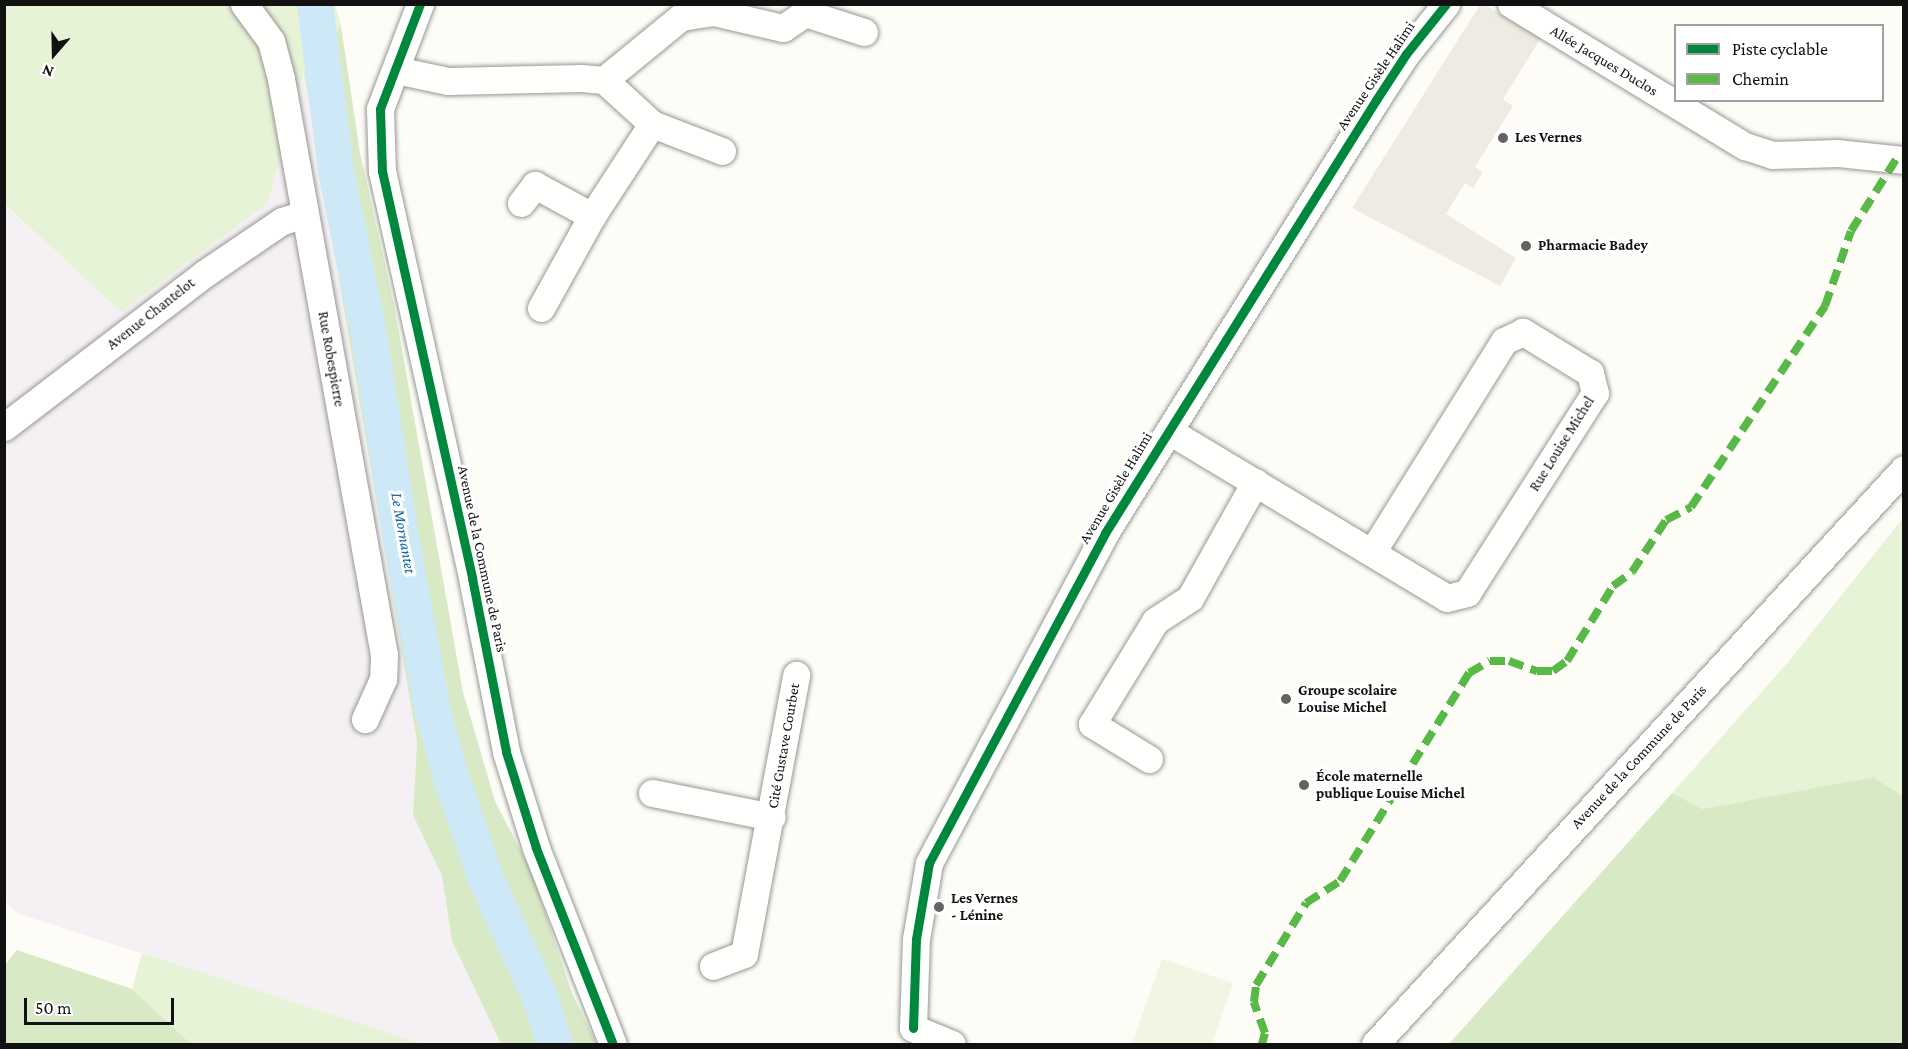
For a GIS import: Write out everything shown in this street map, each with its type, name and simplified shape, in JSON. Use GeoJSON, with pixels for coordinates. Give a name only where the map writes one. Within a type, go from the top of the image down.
{"type":"FeatureCollection","features":[{"type":"Feature","properties":{"kind":"street","name":"Rue Robespierre"},"geometry":{"type":"LineString","coordinates":[[244,4],[271,41],[281,79],[384,655],[383,679],[365,719]]}},
{"type":"Feature","properties":{"kind":"street","name":"Avenue de la Commune de Paris"},"geometry":{"type":"LineString","coordinates":[[420,4],[380,109],[382,171],[472,578],[506,752],[536,848],[613,1044]]}},
{"type":"Feature","properties":{"kind":"street","name":"Avenue Gisèle Halimi"},"geometry":{"type":"LineString","coordinates":[[907,1036],[916,939],[928,863],[1105,533],[1376,100],[1406,54],[1446,4]]}},
{"type":"Feature","properties":{"kind":"street","name":"Allée Jacques Duclos"},"geometry":{"type":"LineString","coordinates":[[1511,4],[1745,146],[1772,155],[1838,153],[1904,160]]}},
{"type":"Feature","properties":{"kind":"street"},"geometry":{"type":"LineString","coordinates":[[604,80],[681,17],[716,8],[783,28],[807,9],[864,32]]}},
{"type":"Feature","properties":{"kind":"street"},"geometry":{"type":"LineString","coordinates":[[396,70],[448,81],[581,78],[604,80],[652,124],[722,152]]}},
{"type":"Feature","properties":{"kind":"street"},"geometry":{"type":"LineString","coordinates":[[542,308],[592,216],[652,124]]}},
{"type":"Feature","properties":{"kind":"street"},"geometry":{"type":"LineString","coordinates":[[521,203],[535,185],[592,216]]}},
{"type":"Feature","properties":{"kind":"street","name":"Avenue Chantelot"},"geometry":{"type":"LineString","coordinates":[[4,427],[204,274],[282,220],[305,214]]}},
{"type":"Feature","properties":{"kind":"street","name":"Rue Louise Michel"},"geometry":{"type":"LineString","coordinates":[[1168,431],[1447,598],[1467,593],[1595,393],[1590,373],[1523,332],[1504,341],[1372,552]]}},
{"type":"Feature","properties":{"kind":"street","name":"Avenue de la Commune de Paris"},"geometry":{"type":"LineString","coordinates":[[1375,1044],[1904,469]]}},
{"type":"Feature","properties":{"kind":"street"},"geometry":{"type":"LineString","coordinates":[[1149,759],[1092,724],[1155,621],[1190,598],[1255,482]]}},
{"type":"Feature","properties":{"kind":"street","name":"Cité Gustave Courbet"},"geometry":{"type":"LineString","coordinates":[[713,966],[744,954],[772,817],[796,675]]}},
{"type":"Feature","properties":{"kind":"street","name":"Cité Gustave Courbet"},"geometry":{"type":"LineString","coordinates":[[652,793],[772,817]]}},
{"type":"Feature","properties":{"kind":"street"},"geometry":{"type":"LineString","coordinates":[[907,1036],[952,1044]]}},
{"type":"Feature","properties":{"kind":"shaded area"},"geometry":{"type":"Polygon","coordinates":[[[1480,5],[1485,5],[1541,38],[1503,99],[1513,106],[1475,167],[1483,172],[1473,188],[1465,183],[1446,214],[1516,258],[1500,286],[1352,208],[1480,5]]]}},
{"type":"Feature","properties":{"kind":"shaded area"},"geometry":{"type":"Polygon","coordinates":[[[304,73],[417,742],[413,815],[442,876],[452,941],[501,1044],[423,1044],[16,913],[5,901],[4,205],[121,312],[268,203],[304,73]]]}},
{"type":"Feature","properties":{"kind":"green space"},"geometry":{"type":"Polygon","coordinates":[[[4,5],[335,5],[341,26],[304,73],[268,203],[121,312],[5,205],[4,5]]]}},
{"type":"Feature","properties":{"kind":"green space"},"geometry":{"type":"Polygon","coordinates":[[[341,26],[360,153],[394,305],[463,692],[495,801],[532,873],[572,993],[597,1044],[501,1044],[452,941],[442,876],[413,815],[417,742],[304,73],[341,26]]]}},
{"type":"Feature","properties":{"kind":"green space"},"geometry":{"type":"Polygon","coordinates":[[[1903,518],[1903,796],[1873,777],[1702,809],[1672,793],[1789,661],[1903,518]]]}},
{"type":"Feature","properties":{"kind":"green space"},"geometry":{"type":"Polygon","coordinates":[[[1873,777],[1903,796],[1903,1044],[1449,1044],[1672,793],[1702,809],[1873,777]]]}},
{"type":"Feature","properties":{"kind":"green space"},"geometry":{"type":"Polygon","coordinates":[[[17,950],[132,989],[191,1044],[5,1044],[5,965],[17,950]]]}},
{"type":"Feature","properties":{"kind":"green space"},"geometry":{"type":"Polygon","coordinates":[[[142,953],[423,1044],[191,1044],[132,989],[142,953]]]}},
{"type":"Feature","properties":{"kind":"green space"},"geometry":{"type":"Polygon","coordinates":[[[1162,959],[1233,983],[1212,1044],[1132,1044],[1162,959]]]}},
{"type":"Feature","properties":{"kind":"waterway","name":"Le Mornantet"},"geometry":{"type":"LineString","coordinates":[[315,4],[336,171],[368,329],[401,538],[433,712],[451,777],[485,877],[539,995],[555,1044]]}},
{"type":"Feature","properties":{"kind":"marked path"},"geometry":{"type":"LineString","coordinates":[[1262,1044],[1265,1033],[1254,1002],[1256,985],[1306,903],[1340,881],[1469,673],[1490,661],[1509,661],[1537,671],[1553,671],[1567,661],[1613,586],[1632,572],[1666,520],[1691,507],[1825,306],[1851,231],[1897,158]]}},
{"type":"Feature","properties":{"kind":"cycle path"},"geometry":{"type":"LineString","coordinates":[[420,4],[380,109],[382,171],[472,578],[506,752],[536,848],[613,1044]]}},
{"type":"Feature","properties":{"kind":"cycle path"},"geometry":{"type":"LineString","coordinates":[[913,1028],[916,939],[929,863],[1105,533],[1376,100],[1406,54],[1446,4]]}},
{"type":"Feature","properties":{"kind":"place","name":"Les Vernes"},"geometry":{"type":"Point","coordinates":[1503,138]}},
{"type":"Feature","properties":{"kind":"place","name":"Pharmacie Badey"},"geometry":{"type":"Point","coordinates":[1526,246]}},
{"type":"Feature","properties":{"kind":"place","name":"Groupe scolaire Louise Michel"},"geometry":{"type":"Point","coordinates":[1286,699]}},
{"type":"Feature","properties":{"kind":"place","name":"École maternelle publique Louise Michel"},"geometry":{"type":"Point","coordinates":[1304,785]}},
{"type":"Feature","properties":{"kind":"place","name":"Les Vernes - Lénine"},"geometry":{"type":"Point","coordinates":[939,907]}}]}
